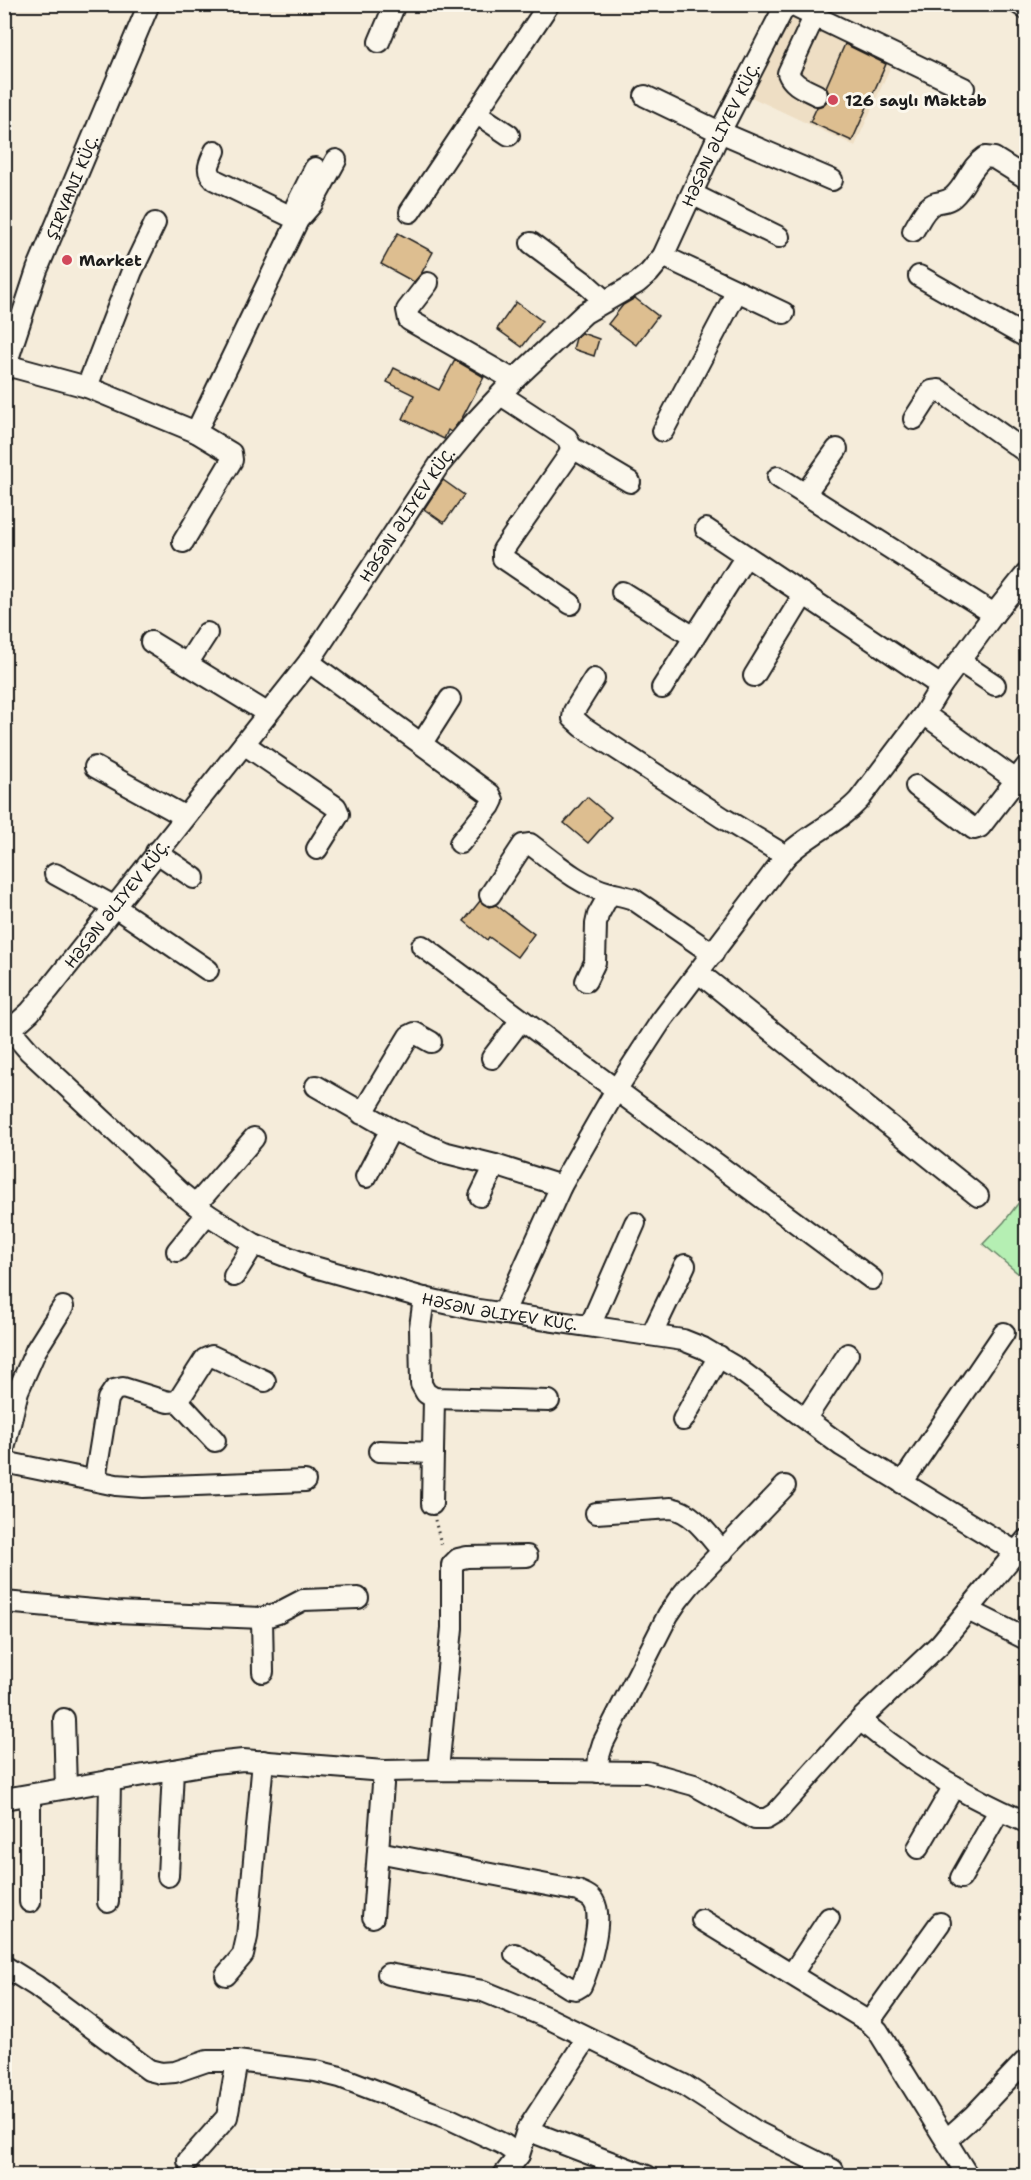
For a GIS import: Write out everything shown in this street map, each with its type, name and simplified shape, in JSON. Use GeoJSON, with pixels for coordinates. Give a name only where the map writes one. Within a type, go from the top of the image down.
{"type":"FeatureCollection","features":[{"type":"Feature","properties":{"kind":"street","name":"ŞIRVANI KÜÇ."},"geometry":{"type":"LineString","coordinates":[[5,368],[37,270],[149,4]]}},
{"type":"Feature","properties":{"kind":"street"},"geometry":{"type":"LineString","coordinates":[[379,42],[395,4]]}},
{"type":"Feature","properties":{"kind":"street"},"geometry":{"type":"LineString","coordinates":[[410,212],[549,4]]}},
{"type":"Feature","properties":{"kind":"street"},"geometry":{"type":"LineString","coordinates":[[787,4],[964,88]]}},
{"type":"Feature","properties":{"kind":"street","name":"HƏSƏN ƏLIYEV KÜÇ."},"geometry":{"type":"LineString","coordinates":[[787,4],[720,132],[663,256],[637,283],[585,313],[514,380],[473,424],[440,465],[309,662],[184,816],[37,1004],[8,1026],[29,1051],[201,1210],[254,1244],[311,1266],[424,1298],[503,1314],[683,1340],[719,1356],[842,1446],[902,1483],[1021,1546]]}},
{"type":"Feature","properties":{"kind":"street"},"geometry":{"type":"LineString","coordinates":[[1018,4],[1026,9]]}},
{"type":"Feature","properties":{"kind":"street"},"geometry":{"type":"LineString","coordinates":[[814,17],[788,73],[796,84],[817,95]]}},
{"type":"Feature","properties":{"kind":"street"},"geometry":{"type":"LineString","coordinates":[[645,96],[720,132],[832,180]]}},
{"type":"Feature","properties":{"kind":"street"},"geometry":{"type":"LineString","coordinates":[[476,113],[509,135]]}},
{"type":"Feature","properties":{"kind":"street"},"geometry":{"type":"LineString","coordinates":[[215,151],[208,167],[209,174],[215,180],[295,219]]}},
{"type":"Feature","properties":{"kind":"street"},"geometry":{"type":"LineString","coordinates":[[913,231],[928,206],[945,202],[954,196],[978,162],[985,157],[994,158],[1026,177]]}},
{"type":"Feature","properties":{"kind":"street"},"geometry":{"type":"LineString","coordinates":[[295,219],[312,204],[336,160]]}},
{"type":"Feature","properties":{"kind":"street"},"geometry":{"type":"LineString","coordinates":[[196,432],[295,219],[315,168]]}},
{"type":"Feature","properties":{"kind":"street"},"geometry":{"type":"LineString","coordinates":[[692,194],[779,237]]}},
{"type":"Feature","properties":{"kind":"street"},"geometry":{"type":"LineString","coordinates":[[87,387],[132,271],[155,223]]}},
{"type":"Feature","properties":{"kind":"street"},"geometry":{"type":"LineString","coordinates":[[531,243],[604,300]]}},
{"type":"Feature","properties":{"kind":"street"},"geometry":{"type":"LineString","coordinates":[[663,256],[784,313]]}},
{"type":"Feature","properties":{"kind":"street"},"geometry":{"type":"LineString","coordinates":[[919,276],[1026,337]]}},
{"type":"Feature","properties":{"kind":"street"},"geometry":{"type":"LineString","coordinates":[[428,282],[407,310],[409,320],[514,380]]}},
{"type":"Feature","properties":{"kind":"street"},"geometry":{"type":"LineString","coordinates":[[663,432],[737,291]]}},
{"type":"Feature","properties":{"kind":"street"},"geometry":{"type":"LineString","coordinates":[[5,368],[87,387],[196,432],[231,453],[232,460],[183,542]]}},
{"type":"Feature","properties":{"kind":"street"},"geometry":{"type":"LineString","coordinates":[[914,419],[932,391],[939,390],[1026,452]]}},
{"type":"Feature","properties":{"kind":"street"},"geometry":{"type":"LineString","coordinates":[[501,395],[567,438],[571,447],[630,482]]}},
{"type":"Feature","properties":{"kind":"street"},"geometry":{"type":"LineString","coordinates":[[571,447],[569,455],[503,550],[503,558],[571,603]]}},
{"type":"Feature","properties":{"kind":"street"},"geometry":{"type":"LineString","coordinates":[[805,494],[837,449]]}},
{"type":"Feature","properties":{"kind":"street"},"geometry":{"type":"LineString","coordinates":[[778,477],[994,614]]}},
{"type":"Feature","properties":{"kind":"street"},"geometry":{"type":"LineString","coordinates":[[706,529],[941,686]]}},
{"type":"Feature","properties":{"kind":"street"},"geometry":{"type":"LineString","coordinates":[[662,688],[746,556]]}},
{"type":"Feature","properties":{"kind":"street"},"geometry":{"type":"LineString","coordinates":[[503,1314],[561,1186],[616,1090],[655,1030],[786,856],[798,844],[849,811],[924,714],[959,661],[1026,574]]}},
{"type":"Feature","properties":{"kind":"street"},"geometry":{"type":"LineString","coordinates":[[622,592],[694,637]]}},
{"type":"Feature","properties":{"kind":"street"},"geometry":{"type":"LineString","coordinates":[[754,676],[804,594]]}},
{"type":"Feature","properties":{"kind":"street"},"geometry":{"type":"LineString","coordinates":[[187,664],[207,633]]}},
{"type":"Feature","properties":{"kind":"street"},"geometry":{"type":"LineString","coordinates":[[151,642],[267,713]]}},
{"type":"Feature","properties":{"kind":"street"},"geometry":{"type":"LineString","coordinates":[[959,661],[995,685]]}},
{"type":"Feature","properties":{"kind":"street"},"geometry":{"type":"LineString","coordinates":[[309,662],[490,794],[493,800],[460,843]]}},
{"type":"Feature","properties":{"kind":"street"},"geometry":{"type":"LineString","coordinates":[[594,679],[574,711],[573,718],[583,728],[786,856]]}},
{"type":"Feature","properties":{"kind":"street"},"geometry":{"type":"LineString","coordinates":[[422,743],[450,699]]}},
{"type":"Feature","properties":{"kind":"street"},"geometry":{"type":"LineString","coordinates":[[915,786],[974,829],[980,827],[1021,773],[924,714]]}},
{"type":"Feature","properties":{"kind":"street"},"geometry":{"type":"LineString","coordinates":[[244,744],[336,807],[339,814],[317,849]]}},
{"type":"Feature","properties":{"kind":"street"},"geometry":{"type":"LineString","coordinates":[[95,767],[184,816]]}},
{"type":"Feature","properties":{"kind":"street"},"geometry":{"type":"LineString","coordinates":[[490,895],[523,845],[530,844],[574,876],[610,893],[623,894],[633,899],[713,954]]}},
{"type":"Feature","properties":{"kind":"street"},"geometry":{"type":"LineString","coordinates":[[156,852],[194,878]]}},
{"type":"Feature","properties":{"kind":"street"},"geometry":{"type":"LineString","coordinates":[[55,874],[115,907],[208,970]]}},
{"type":"Feature","properties":{"kind":"street"},"geometry":{"type":"LineString","coordinates":[[586,981],[595,962],[598,915],[610,893]]}},
{"type":"Feature","properties":{"kind":"street"},"geometry":{"type":"LineString","coordinates":[[422,946],[872,1279]]}},
{"type":"Feature","properties":{"kind":"street"},"geometry":{"type":"LineString","coordinates":[[699,973],[978,1196]]}},
{"type":"Feature","properties":{"kind":"street"},"geometry":{"type":"LineString","coordinates":[[492,1058],[522,1020]]}},
{"type":"Feature","properties":{"kind":"street"},"geometry":{"type":"LineString","coordinates":[[362,1114],[409,1036],[415,1033],[431,1042]]}},
{"type":"Feature","properties":{"kind":"street"},"geometry":{"type":"LineString","coordinates":[[316,1086],[362,1114],[443,1152],[495,1165],[561,1186]]}},
{"type":"Feature","properties":{"kind":"street"},"geometry":{"type":"LineString","coordinates":[[366,1177],[391,1129]]}},
{"type":"Feature","properties":{"kind":"street"},"geometry":{"type":"LineString","coordinates":[[177,1251],[201,1210],[254,1138]]}},
{"type":"Feature","properties":{"kind":"street"},"geometry":{"type":"LineString","coordinates":[[480,1196],[495,1165]]}},
{"type":"Feature","properties":{"kind":"street"},"geometry":{"type":"LineString","coordinates":[[590,1326],[635,1223]]}},
{"type":"Feature","properties":{"kind":"street"},"geometry":{"type":"LineString","coordinates":[[234,1275],[254,1244]]}},
{"type":"Feature","properties":{"kind":"street"},"geometry":{"type":"LineString","coordinates":[[652,1334],[685,1265]]}},
{"type":"Feature","properties":{"kind":"street"},"geometry":{"type":"LineString","coordinates":[[424,1298],[420,1327],[421,1384],[426,1393],[434,1398],[549,1401]]}},
{"type":"Feature","properties":{"kind":"street"},"geometry":{"type":"LineString","coordinates":[[4,1449],[18,1391],[24,1376],[36,1350],[63,1307]]}},
{"type":"Feature","properties":{"kind":"street"},"geometry":{"type":"LineString","coordinates":[[902,1483],[1004,1333]]}},
{"type":"Feature","properties":{"kind":"street"},"geometry":{"type":"LineString","coordinates":[[806,1418],[848,1354]]}},
{"type":"Feature","properties":{"kind":"street"},"geometry":{"type":"LineString","coordinates":[[178,1401],[206,1359],[212,1356],[266,1381]]}},
{"type":"Feature","properties":{"kind":"street"},"geometry":{"type":"LineString","coordinates":[[683,1420],[719,1356]]}},
{"type":"Feature","properties":{"kind":"street"},"geometry":{"type":"LineString","coordinates":[[95,1479],[108,1399],[114,1390],[123,1388],[168,1402],[178,1401]]}},
{"type":"Feature","properties":{"kind":"street"},"geometry":{"type":"LineString","coordinates":[[432,1504],[434,1398]]}},
{"type":"Feature","properties":{"kind":"street"},"geometry":{"type":"LineString","coordinates":[[178,1401],[215,1441]]}},
{"type":"Feature","properties":{"kind":"street"},"geometry":{"type":"LineString","coordinates":[[379,1451],[433,1453]]}},
{"type":"Feature","properties":{"kind":"street"},"geometry":{"type":"LineString","coordinates":[[4,1462],[116,1485],[143,1487],[305,1481]]}},
{"type":"Feature","properties":{"kind":"street"},"geometry":{"type":"LineString","coordinates":[[598,1772],[603,1743],[668,1615],[690,1585],[785,1486]]}},
{"type":"Feature","properties":{"kind":"street"},"geometry":{"type":"LineString","coordinates":[[596,1513],[671,1508],[682,1510],[691,1516],[723,1552]]}},
{"type":"Feature","properties":{"kind":"street"},"geometry":{"type":"LineString","coordinates":[[4,1799],[243,1760],[384,1771],[647,1772],[694,1785],[755,1819],[766,1819],[776,1813],[860,1720],[939,1644],[1021,1546]]}},
{"type":"Feature","properties":{"kind":"street"},"geometry":{"type":"LineString","coordinates":[[438,1770],[452,1628],[452,1565],[458,1559],[466,1557],[527,1556]]}},
{"type":"Feature","properties":{"kind":"street"},"geometry":{"type":"LineString","coordinates":[[4,1602],[116,1612],[261,1618],[278,1613],[303,1600],[358,1598]]}},
{"type":"Feature","properties":{"kind":"street"},"geometry":{"type":"LineString","coordinates":[[968,1610],[1026,1639]]}},
{"type":"Feature","properties":{"kind":"street"},"geometry":{"type":"LineString","coordinates":[[261,1618],[263,1672]]}},
{"type":"Feature","properties":{"kind":"street"},"geometry":{"type":"LineString","coordinates":[[64,1719],[66,1788]]}},
{"type":"Feature","properties":{"kind":"street"},"geometry":{"type":"LineString","coordinates":[[860,1720],[886,1742],[954,1786],[1026,1822]]}},
{"type":"Feature","properties":{"kind":"street"},"geometry":{"type":"LineString","coordinates":[[226,1976],[243,1955],[248,1937],[263,1761]]}},
{"type":"Feature","properties":{"kind":"street"},"geometry":{"type":"LineString","coordinates":[[168,1876],[173,1770]]}},
{"type":"Feature","properties":{"kind":"street"},"geometry":{"type":"LineString","coordinates":[[373,1917],[384,1771]]}},
{"type":"Feature","properties":{"kind":"street"},"geometry":{"type":"LineString","coordinates":[[108,1902],[110,1780]]}},
{"type":"Feature","properties":{"kind":"street"},"geometry":{"type":"LineString","coordinates":[[918,1848],[954,1786]]}},
{"type":"Feature","properties":{"kind":"street"},"geometry":{"type":"LineString","coordinates":[[30,1795],[30,1902]]}},
{"type":"Feature","properties":{"kind":"street"},"geometry":{"type":"LineString","coordinates":[[961,1878],[999,1810]]}},
{"type":"Feature","properties":{"kind":"street"},"geometry":{"type":"LineString","coordinates":[[378,1852],[578,1891],[589,1896],[595,1903],[597,1912],[594,1951],[581,1986],[576,1989],[570,1988],[515,1954]]}},
{"type":"Feature","properties":{"kind":"street"},"geometry":{"type":"LineString","coordinates":[[792,1974],[828,1917]]}},
{"type":"Feature","properties":{"kind":"street"},"geometry":{"type":"LineString","coordinates":[[702,1920],[869,2022],[878,2031],[968,2175]]}},
{"type":"Feature","properties":{"kind":"street"},"geometry":{"type":"LineString","coordinates":[[869,2022],[940,1923]]}},
{"type":"Feature","properties":{"kind":"street"},"geometry":{"type":"LineString","coordinates":[[4,1966],[36,1986],[149,2070],[161,2073],[175,2072],[207,2061],[237,2061],[284,2065],[340,2077],[450,2119],[503,2144],[519,2155]]}},
{"type":"Feature","properties":{"kind":"street"},"geometry":{"type":"LineString","coordinates":[[388,1974],[483,1991],[546,2017],[684,2085],[757,2132],[833,2170]]}},
{"type":"Feature","properties":{"kind":"street"},"geometry":{"type":"LineString","coordinates":[[504,2175],[519,2155],[527,2130],[587,2038]]}},
{"type":"Feature","properties":{"kind":"street"},"geometry":{"type":"LineString","coordinates":[[946,2140],[973,2116],[1026,2060]]}},
{"type":"Feature","properties":{"kind":"street"},"geometry":{"type":"LineString","coordinates":[[188,2161],[226,2117],[237,2061]]}},
{"type":"Feature","properties":{"kind":"street"},"geometry":{"type":"LineString","coordinates":[[527,2130],[647,2175]]}},
{"type":"Feature","properties":{"kind":"path"},"geometry":{"type":"LineString","coordinates":[[432,1504],[440,1544],[452,1565]]}},
{"type":"Feature","properties":{"kind":"shaded area"},"geometry":{"type":"Polygon","coordinates":[[[791,12],[894,59],[855,146],[749,96],[791,12]]]}},
{"type":"Feature","properties":{"kind":"green space"},"geometry":{"type":"Polygon","coordinates":[[[1026,1193],[1026,1280],[983,1244],[1004,1222],[1026,1193]]]}},
{"type":"Feature","properties":{"kind":"building"},"geometry":{"type":"Polygon","coordinates":[[[845,44],[886,64],[852,141],[810,122],[817,107],[828,100],[829,94],[826,87],[845,44]]]}},
{"type":"Feature","properties":{"kind":"building"},"geometry":{"type":"Polygon","coordinates":[[[398,233],[433,252],[414,282],[381,264],[398,233]]]}},
{"type":"Feature","properties":{"kind":"building"},"geometry":{"type":"Polygon","coordinates":[[[635,298],[658,316],[636,345],[608,324],[623,305],[635,298]]]}},
{"type":"Feature","properties":{"kind":"building"},"geometry":{"type":"Polygon","coordinates":[[[516,302],[542,321],[522,347],[497,329],[516,302]]]}},
{"type":"Feature","properties":{"kind":"building"},"geometry":{"type":"Polygon","coordinates":[[[582,333],[599,339],[594,356],[573,349],[576,338],[582,333]]]}},
{"type":"Feature","properties":{"kind":"building"},"geometry":{"type":"Polygon","coordinates":[[[455,360],[484,377],[462,418],[451,432],[448,430],[444,439],[403,419],[414,395],[387,382],[394,368],[439,390],[455,360]]]}},
{"type":"Feature","properties":{"kind":"building"},"geometry":{"type":"Polygon","coordinates":[[[443,480],[464,495],[444,523],[424,509],[443,480]]]}},
{"type":"Feature","properties":{"kind":"building"},"geometry":{"type":"Polygon","coordinates":[[[587,797],[611,817],[588,843],[564,823],[587,797]]]}},
{"type":"Feature","properties":{"kind":"building"},"geometry":{"type":"Polygon","coordinates":[[[480,901],[489,907],[496,905],[534,934],[517,957],[489,937],[487,940],[464,921],[480,901]]]}},
{"type":"Feature","properties":{"kind":"place","name":"126 saylı Məktəb"},"geometry":{"type":"Point","coordinates":[833,100]}},
{"type":"Feature","properties":{"kind":"place","name":"Market"},"geometry":{"type":"Point","coordinates":[67,260]}}]}
